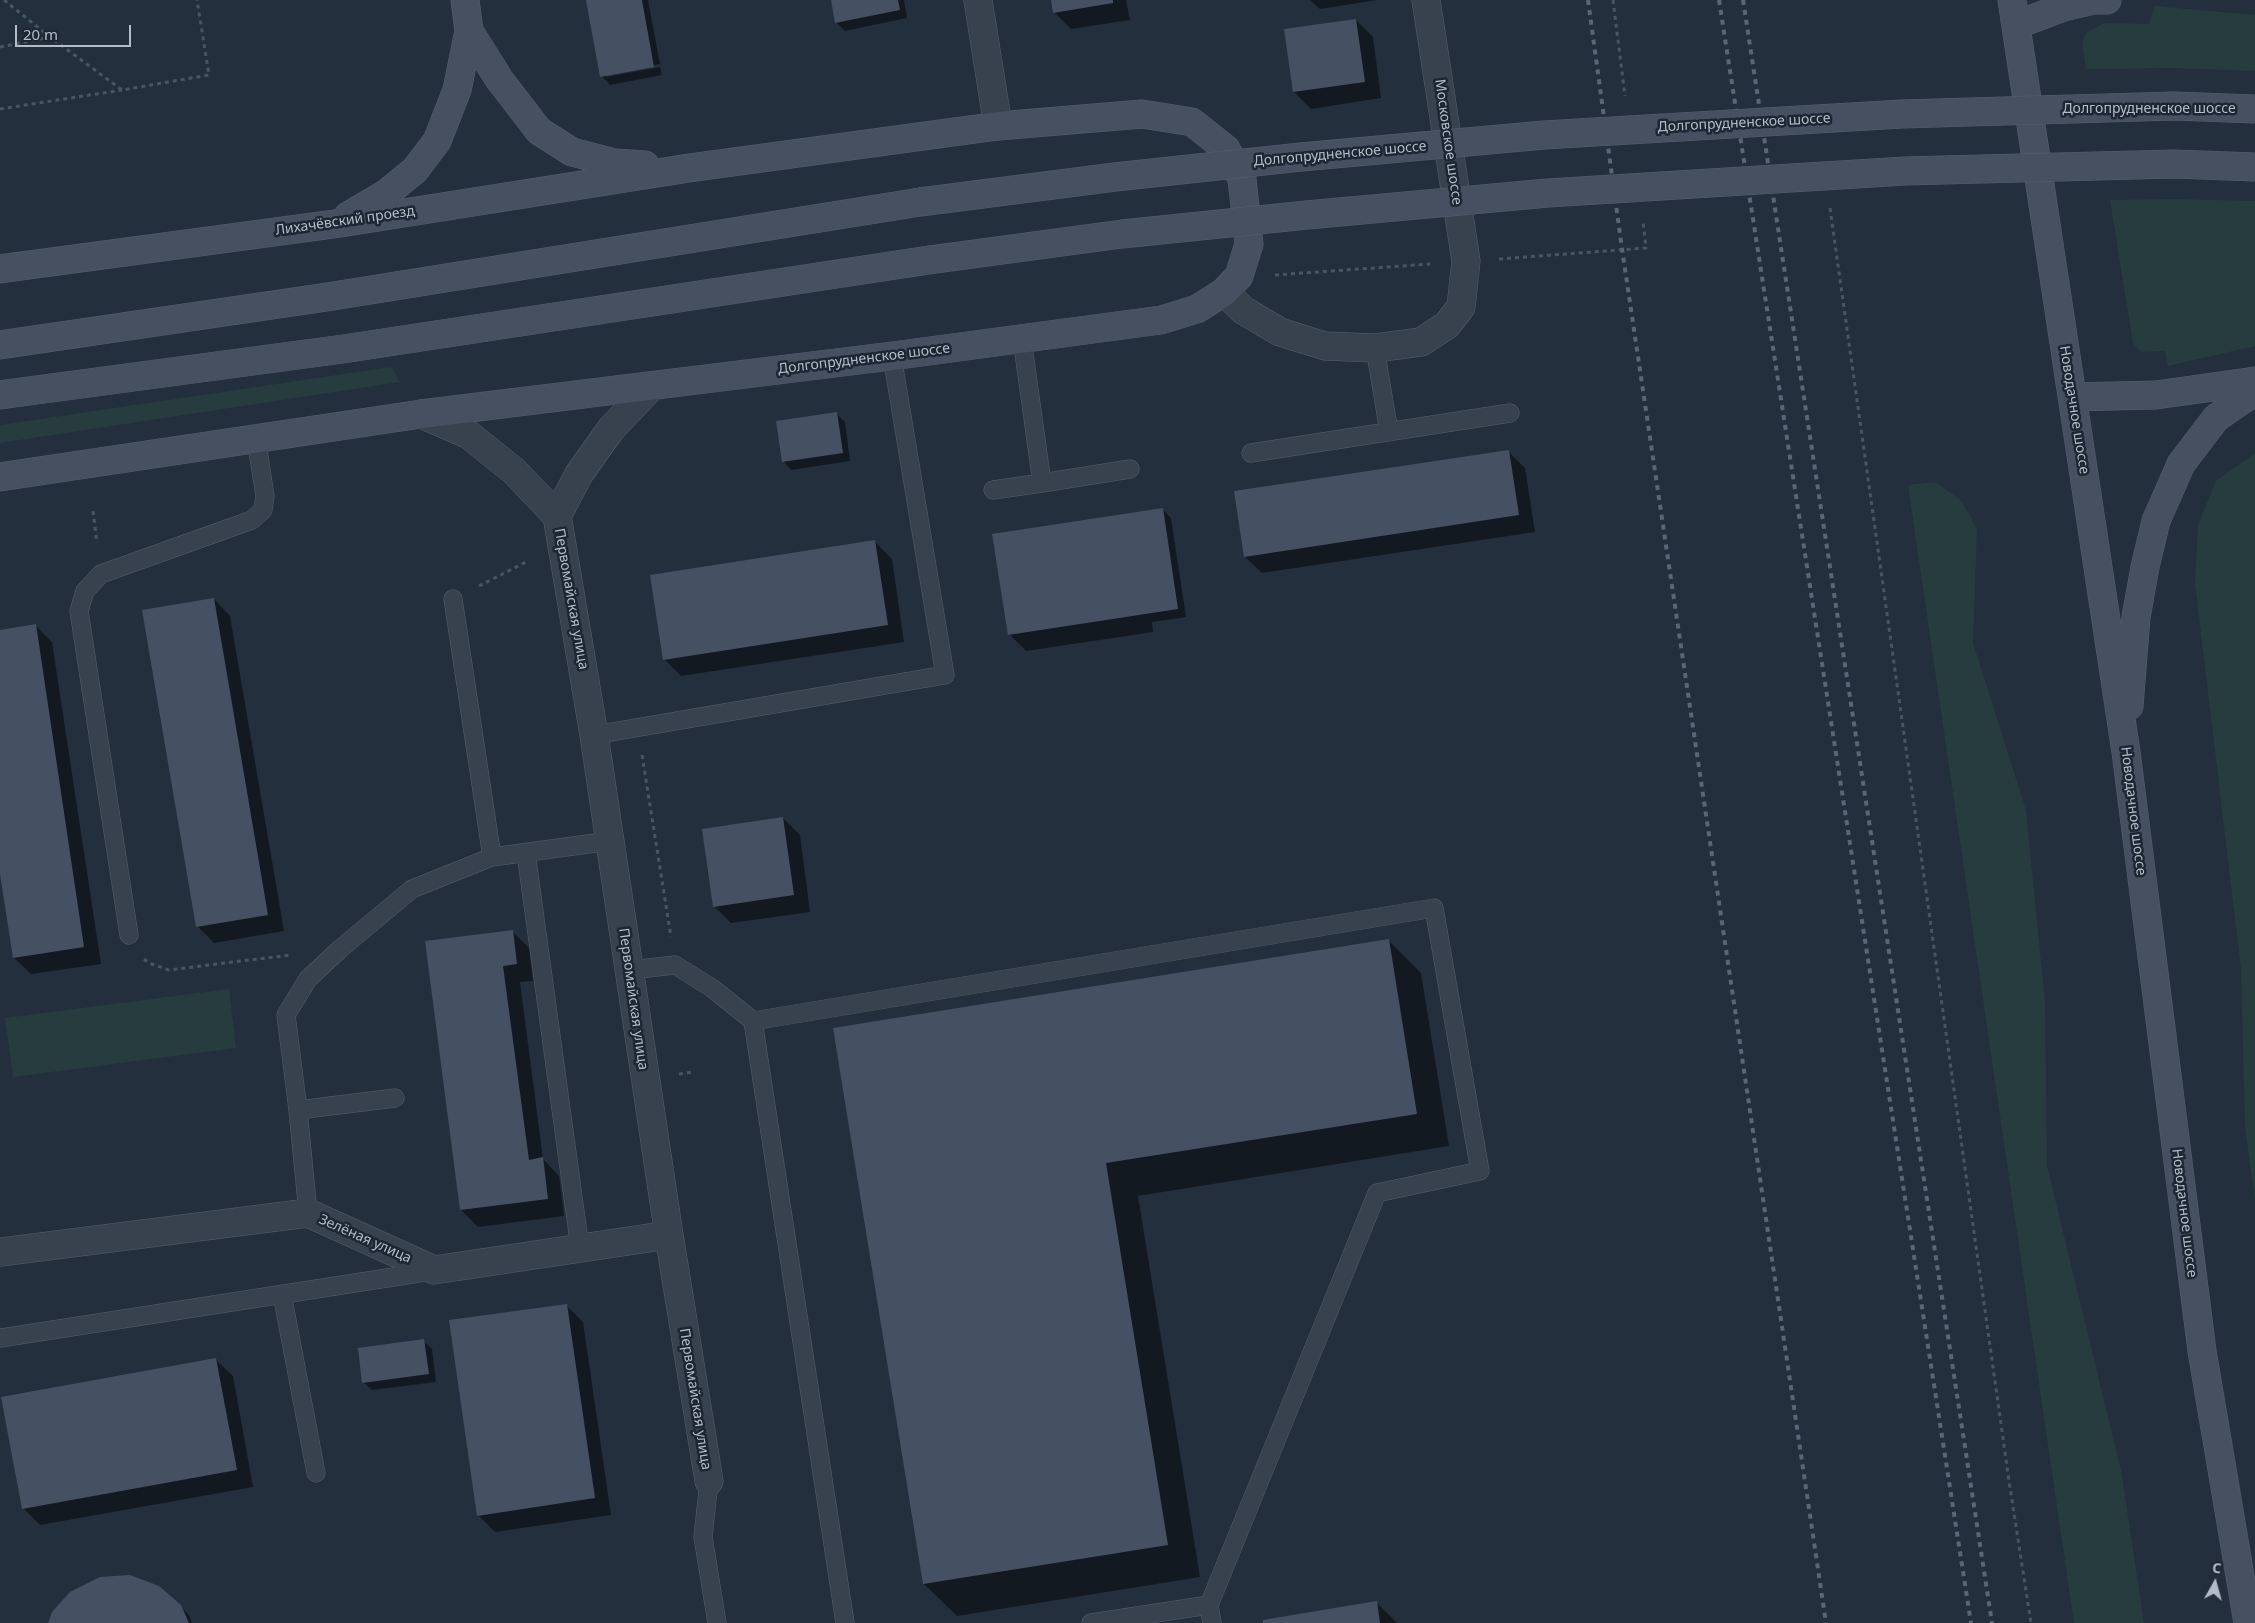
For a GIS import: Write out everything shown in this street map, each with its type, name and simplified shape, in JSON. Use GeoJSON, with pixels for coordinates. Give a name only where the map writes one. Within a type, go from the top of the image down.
{"type":"FeatureCollection","features":[{"type":"Feature","properties":{"kind":"main road"},"geometry":{"type":"LineString","coordinates":[[334,224],[387,193],[415,170],[437,141],[457,90],[469,31],[465,0]]}},
{"type":"Feature","properties":{"kind":"main road"},"geometry":{"type":"LineString","coordinates":[[2014,13],[2064,7],[2094,0],[2107,0]]}},
{"type":"Feature","properties":{"kind":"main road","name":"Новодачное шоссе"},"geometry":{"type":"LineString","coordinates":[[2014,13],[2126,752],[2202,1351],[2248,1623]]}},
{"type":"Feature","properties":{"kind":"main road"},"geometry":{"type":"LineString","coordinates":[[469,31],[499,79],[539,131],[572,152],[615,163],[689,168]]}},
{"type":"Feature","properties":{"kind":"main road","name":"Долгопрудненское шоссе"},"geometry":{"type":"LineString","coordinates":[[89,331],[327,297],[920,202],[1116,177],[1302,157],[1544,136],[1902,114],[2174,106],[2255,109]]}},
{"type":"Feature","properties":{"kind":"main road","name":"Долгопрудненское шоссе"},"geometry":{"type":"LineString","coordinates":[[0,477],[421,414],[892,356],[1161,320],[1197,309],[1224,292],[1239,276],[1249,244],[1242,179],[1226,149],[1192,122],[1142,114],[998,126],[689,168]]}},
{"type":"Feature","properties":{"kind":"main road"},"geometry":{"type":"LineString","coordinates":[[0,395],[343,349],[929,260],[1122,234],[1307,214],[1548,193],[1905,171],[2174,164],[2255,167]]}},
{"type":"Feature","properties":{"kind":"main road","name":"Лихачёвский проезд"},"geometry":{"type":"LineString","coordinates":[[0,269],[334,224],[689,168]]}},
{"type":"Feature","properties":{"kind":"main road"},"geometry":{"type":"LineString","coordinates":[[0,338],[89,331]]}},
{"type":"Feature","properties":{"kind":"main road"},"geometry":{"type":"LineString","coordinates":[[0,345],[89,331]]}},
{"type":"Feature","properties":{"kind":"main road"},"geometry":{"type":"LineString","coordinates":[[2072,397],[2156,395],[2255,381]]}},
{"type":"Feature","properties":{"kind":"main road"},"geometry":{"type":"LineString","coordinates":[[2126,752],[2136,617],[2156,521],[2181,464],[2216,418],[2255,391]]}},
{"type":"Feature","properties":{"kind":"street"},"geometry":{"type":"LineString","coordinates":[[978,0],[998,126]]}},
{"type":"Feature","properties":{"kind":"street","name":"Московское шоссе"},"geometry":{"type":"LineString","coordinates":[[1224,292],[1243,310],[1280,332],[1326,346],[1375,348],[1421,342],[1447,326],[1461,307],[1466,261],[1426,0]]}},
{"type":"Feature","properties":{"kind":"street","name":"Первомайская улица"},"geometry":{"type":"LineString","coordinates":[[557,516],[579,474],[611,429],[652,386]]}},
{"type":"Feature","properties":{"kind":"street","name":"Первомайская улица"},"geometry":{"type":"LineString","coordinates":[[421,414],[469,435],[514,471],[557,516],[594,735],[669,1235],[709,1481]]}},
{"type":"Feature","properties":{"kind":"street","name":"Зелёная улица"},"geometry":{"type":"LineString","coordinates":[[0,1252],[308,1213],[434,1270]]}},
{"type":"Feature","properties":{"kind":"street"},"geometry":{"type":"LineString","coordinates":[[434,1270],[669,1235]]}},
{"type":"Feature","properties":{"kind":"lane"},"geometry":{"type":"LineString","coordinates":[[1022,339],[1042,483]]}},
{"type":"Feature","properties":{"kind":"lane"},"geometry":{"type":"LineString","coordinates":[[1375,348],[1389,432]]}},
{"type":"Feature","properties":{"kind":"lane"},"geometry":{"type":"LineString","coordinates":[[594,735],[945,675],[892,356]]}},
{"type":"Feature","properties":{"kind":"lane"},"geometry":{"type":"LineString","coordinates":[[1251,452],[1510,413]]}},
{"type":"Feature","properties":{"kind":"lane"},"geometry":{"type":"LineString","coordinates":[[129,935],[79,611],[85,591],[102,574],[252,520],[262,510],[265,496],[256,438]]}},
{"type":"Feature","properties":{"kind":"lane"},"geometry":{"type":"LineString","coordinates":[[992,490],[1130,469]]}},
{"type":"Feature","properties":{"kind":"lane"},"geometry":{"type":"LineString","coordinates":[[453,599],[492,857]]}},
{"type":"Feature","properties":{"kind":"lane"},"geometry":{"type":"LineString","coordinates":[[308,1213],[286,1015],[308,979],[340,949],[412,889],[492,857],[610,841]]}},
{"type":"Feature","properties":{"kind":"lane"},"geometry":{"type":"LineString","coordinates":[[526,852],[580,1248]]}},
{"type":"Feature","properties":{"kind":"lane"},"geometry":{"type":"LineString","coordinates":[[753,1021],[1434,908],[1480,1171],[1377,1193],[1209,1605],[1212,1623]]}},
{"type":"Feature","properties":{"kind":"lane"},"geometry":{"type":"LineString","coordinates":[[630,970],[675,965],[712,988],[753,1021],[845,1623]]}},
{"type":"Feature","properties":{"kind":"lane"},"geometry":{"type":"LineString","coordinates":[[298,1110],[395,1098]]}},
{"type":"Feature","properties":{"kind":"lane"},"geometry":{"type":"LineString","coordinates":[[0,1338],[434,1270]]}},
{"type":"Feature","properties":{"kind":"lane"},"geometry":{"type":"LineString","coordinates":[[282,1294],[316,1473]]}},
{"type":"Feature","properties":{"kind":"lane"},"geometry":{"type":"LineString","coordinates":[[709,1481],[703,1537],[717,1623]]}},
{"type":"Feature","properties":{"kind":"lane"},"geometry":{"type":"LineString","coordinates":[[1091,1623],[1209,1605]]}},
{"type":"Feature","properties":{"kind":"path"},"geometry":{"type":"LineString","coordinates":[[4,0],[50,37],[122,90]]}},
{"type":"Feature","properties":{"kind":"path"},"geometry":{"type":"LineString","coordinates":[[0,109],[209,74],[197,0]]}},
{"type":"Feature","properties":{"kind":"path"},"geometry":{"type":"LineString","coordinates":[[1613,0],[1627,106]]}},
{"type":"Feature","properties":{"kind":"path"},"geometry":{"type":"LineString","coordinates":[[0,46],[50,37]]}},
{"type":"Feature","properties":{"kind":"path"},"geometry":{"type":"LineString","coordinates":[[1828,200],[2009,1481],[2031,1623]]}},
{"type":"Feature","properties":{"kind":"path"},"geometry":{"type":"LineString","coordinates":[[453,599],[526,562]]}},
{"type":"Feature","properties":{"kind":"path"},"geometry":{"type":"LineString","coordinates":[[638,728],[675,965]]}},
{"type":"Feature","properties":{"kind":"path"},"geometry":{"type":"LineString","coordinates":[[129,935],[137,953],[150,963],[169,970],[340,949]]}},
{"type":"Feature","properties":{"kind":"green space"},"geometry":{"type":"Polygon","coordinates":[[[2155,6],[2255,15],[2255,71],[2173,68],[2086,69],[2082,41],[2086,33],[2104,23],[2149,24],[2155,6]]]}},
{"type":"Feature","properties":{"kind":"green space"},"geometry":{"type":"Polygon","coordinates":[[[2110,200],[2255,201],[2255,346],[2168,366],[2165,351],[2141,352],[2133,343],[2110,200]]]}},
{"type":"Feature","properties":{"kind":"green space"},"geometry":{"type":"Polygon","coordinates":[[[391,367],[400,382],[0,443],[0,425],[391,367]]]}},
{"type":"Feature","properties":{"kind":"green space"},"geometry":{"type":"Polygon","coordinates":[[[2255,453],[2255,1199],[2245,1128],[2241,969],[2195,583],[2198,525],[2216,481],[2255,453]]]}},
{"type":"Feature","properties":{"kind":"green space"},"geometry":{"type":"Polygon","coordinates":[[[1935,482],[1962,501],[1977,529],[1973,643],[2026,810],[2045,1003],[2047,1166],[2121,1470],[2144,1623],[2074,1623],[1908,485],[1935,482]]]}},
{"type":"Feature","properties":{"kind":"green space"},"geometry":{"type":"Polygon","coordinates":[[[229,989],[236,1048],[13,1077],[5,1018],[229,989]]]}},
{"type":"Feature","properties":{"kind":"building"},"geometry":{"type":"Polygon","coordinates":[[[586,0],[642,0],[654,67],[600,77],[586,0]]]}},
{"type":"Feature","properties":{"kind":"building"},"geometry":{"type":"Polygon","coordinates":[[[831,0],[898,0],[900,10],[835,23],[831,0]]]}},
{"type":"Feature","properties":{"kind":"building"},"geometry":{"type":"Polygon","coordinates":[[[1051,0],[1113,0],[1113,3],[1053,13],[1051,0]]]}},
{"type":"Feature","properties":{"kind":"building"},"geometry":{"type":"Polygon","coordinates":[[[1356,19],[1365,82],[1293,92],[1284,29],[1356,19]]]}},
{"type":"Feature","properties":{"kind":"building"},"geometry":{"type":"Polygon","coordinates":[[[837,412],[843,453],[782,462],[776,421],[837,412]]]}},
{"type":"Feature","properties":{"kind":"building"},"geometry":{"type":"Polygon","coordinates":[[[1509,450],[1519,515],[1244,557],[1234,491],[1509,450]]]}},
{"type":"Feature","properties":{"kind":"building"},"geometry":{"type":"Polygon","coordinates":[[[1163,508],[1178,609],[1008,635],[992,534],[1163,508]]]}},
{"type":"Feature","properties":{"kind":"building"},"geometry":{"type":"Polygon","coordinates":[[[875,540],[888,625],[663,660],[650,575],[875,540]]]}},
{"type":"Feature","properties":{"kind":"building"},"geometry":{"type":"Polygon","coordinates":[[[214,598],[268,915],[196,927],[142,610],[214,598]]]}},
{"type":"Feature","properties":{"kind":"building"},"geometry":{"type":"Polygon","coordinates":[[[36,624],[84,947],[13,958],[0,874],[0,630],[36,624]]]}},
{"type":"Feature","properties":{"kind":"building"},"geometry":{"type":"Polygon","coordinates":[[[783,817],[794,895],[713,907],[702,829],[783,817]]]}},
{"type":"Feature","properties":{"kind":"building"},"geometry":{"type":"Polygon","coordinates":[[[513,930],[517,964],[503,966],[529,1160],[543,1157],[548,1199],[460,1210],[425,941],[513,930]]]}},
{"type":"Feature","properties":{"kind":"building"},"geometry":{"type":"Polygon","coordinates":[[[1389,939],[1417,1114],[1106,1163],[1168,1545],[923,1584],[833,1028],[1389,939]]]}},
{"type":"Feature","properties":{"kind":"building"},"geometry":{"type":"Polygon","coordinates":[[[567,1304],[595,1498],[477,1516],[449,1320],[567,1304]]]}},
{"type":"Feature","properties":{"kind":"building"},"geometry":{"type":"Polygon","coordinates":[[[424,1339],[429,1374],[362,1383],[358,1348],[424,1339]]]}},
{"type":"Feature","properties":{"kind":"building"},"geometry":{"type":"Polygon","coordinates":[[[216,1358],[237,1470],[22,1509],[1,1397],[216,1358]]]}},
{"type":"Feature","properties":{"kind":"building"},"geometry":{"type":"Polygon","coordinates":[[[130,1575],[159,1586],[181,1605],[189,1623],[48,1623],[52,1612],[70,1592],[100,1577],[130,1575]]]}},
{"type":"Feature","properties":{"kind":"building"},"geometry":{"type":"Polygon","coordinates":[[[1377,1601],[1380,1623],[1263,1623],[1263,1620],[1377,1601]]]}},
{"type":"Feature","properties":{"kind":"railway"},"geometry":{"type":"LineString","coordinates":[[1588,0],[1622,249],[1826,1623]]}},
{"type":"Feature","properties":{"kind":"railway"},"geometry":{"type":"LineString","coordinates":[[1719,0],[1971,1623]]}},
{"type":"Feature","properties":{"kind":"railway"},"geometry":{"type":"LineString","coordinates":[[1743,0],[1992,1623]]}}]}
